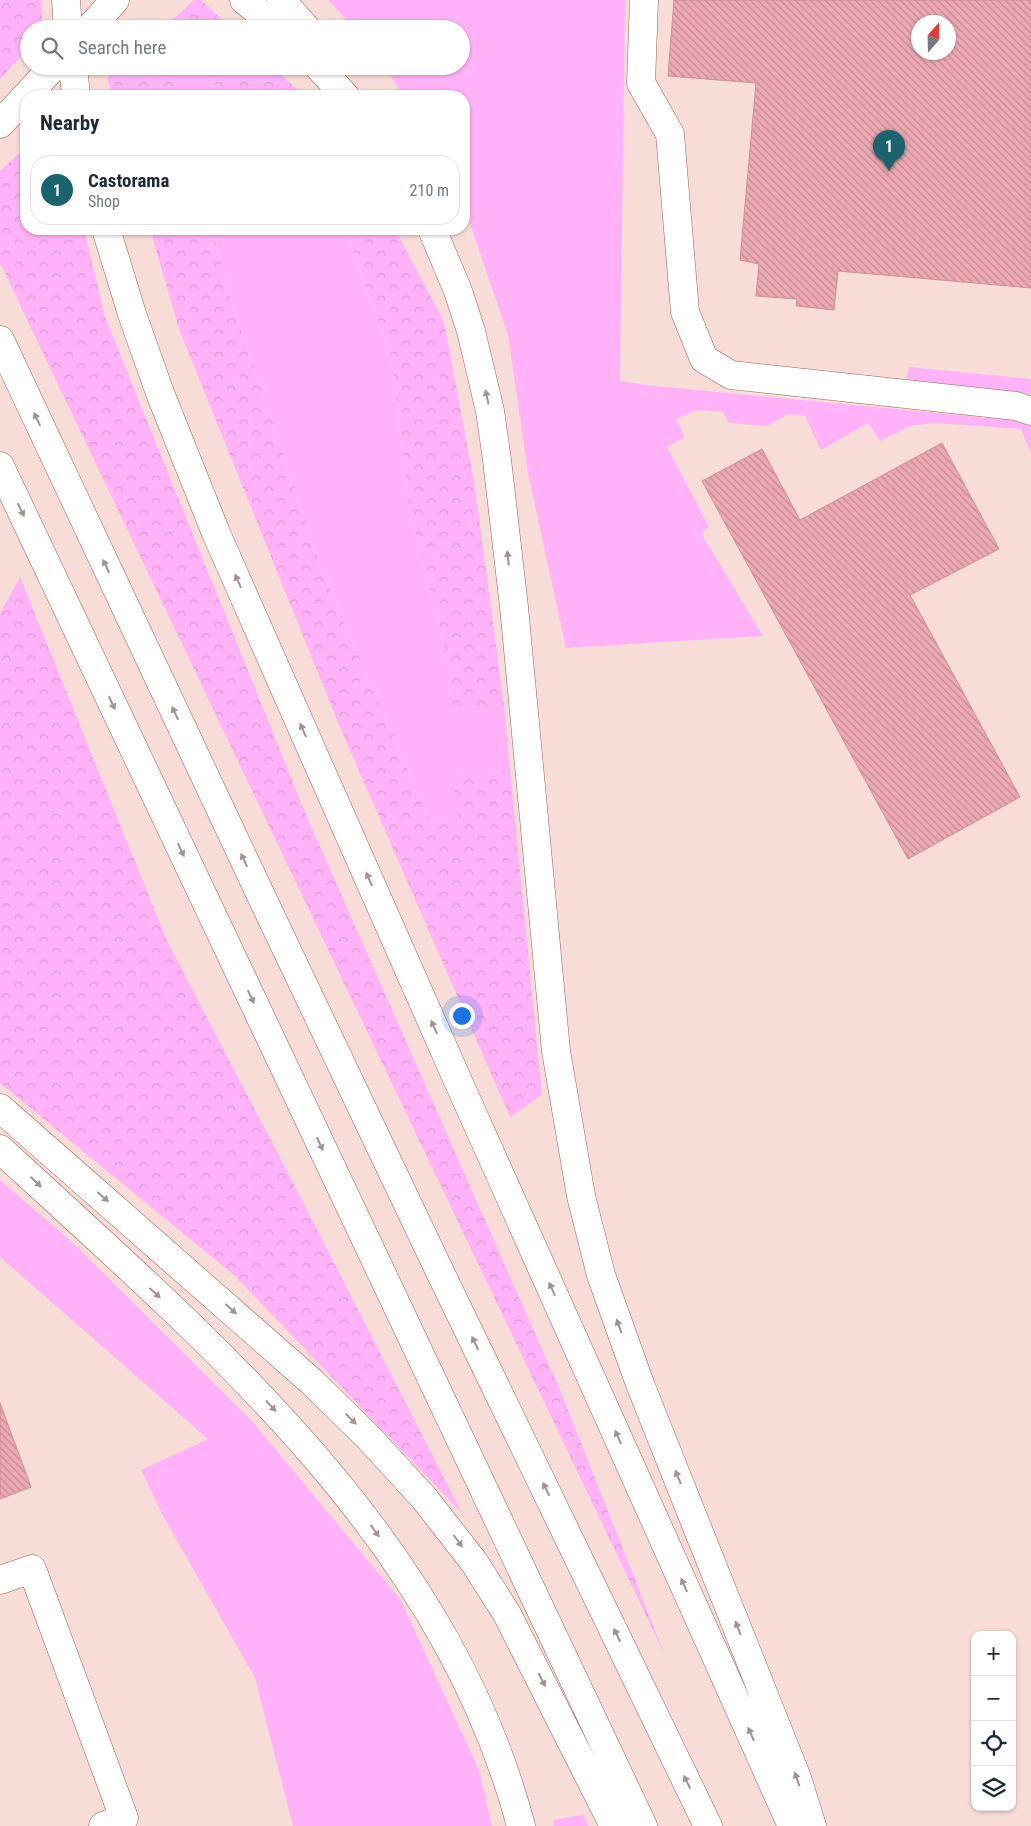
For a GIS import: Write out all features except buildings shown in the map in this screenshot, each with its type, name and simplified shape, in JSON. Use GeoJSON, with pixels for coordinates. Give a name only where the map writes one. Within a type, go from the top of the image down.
{"type":"FeatureCollection","features":[{"type":"Feature","properties":{"kind":"main road"},"geometry":{"type":"LineString","coordinates":[[66,0],[67,20]]}},
{"type":"Feature","properties":{"kind":"main road"},"geometry":{"type":"LineString","coordinates":[[244,0],[268,20]]}},
{"type":"Feature","properties":{"kind":"main road"},"geometry":{"type":"LineString","coordinates":[[281,0],[299,20]]}},
{"type":"Feature","properties":{"kind":"main road"},"geometry":{"type":"LineString","coordinates":[[644,0],[641,83],[670,134],[685,312],[704,359],[731,375],[1016,406],[1031,411]]}},
{"type":"Feature","properties":{"kind":"main road"},"geometry":{"type":"LineString","coordinates":[[32,90],[46,75]]}},
{"type":"Feature","properties":{"kind":"main road"},"geometry":{"type":"LineString","coordinates":[[74,75],[75,90]]}},
{"type":"Feature","properties":{"kind":"main road"},"geometry":{"type":"LineString","coordinates":[[326,75],[340,90]]}},
{"type":"Feature","properties":{"kind":"main road"},"geometry":{"type":"LineString","coordinates":[[344,75],[354,90]]}},
{"type":"Feature","properties":{"kind":"main road"},"geometry":{"type":"LineString","coordinates":[[0,124],[20,103]]}},
{"type":"Feature","properties":{"kind":"main road"},"geometry":{"type":"LineString","coordinates":[[108,235],[132,314],[154,376],[216,533],[462,1090],[792,1826]]}},
{"type":"Feature","properties":{"kind":"main road"},"geometry":{"type":"LineString","coordinates":[[435,235],[458,291],[471,331],[484,384],[496,450],[514,607],[556,1051],[581,1196],[602,1275],[640,1384],[797,1778],[812,1826]]}},
{"type":"Feature","properties":{"kind":"main road"},"geometry":{"type":"LineString","coordinates":[[0,340],[398,1184],[708,1826]]}},
{"type":"Feature","properties":{"kind":"main road"},"geometry":{"type":"LineString","coordinates":[[0,466],[643,1826]]}},
{"type":"Feature","properties":{"kind":"main road"},"geometry":{"type":"LineString","coordinates":[[0,1108],[187,1270],[312,1382],[369,1438],[424,1498],[474,1562],[507,1614],[614,1826]]}},
{"type":"Feature","properties":{"kind":"main road"},"geometry":{"type":"LineString","coordinates":[[0,1149],[198,1332],[255,1390],[326,1468],[367,1519],[416,1591],[459,1665],[497,1750],[521,1826]]}},
{"type":"Feature","properties":{"kind":"main road"},"geometry":{"type":"LineString","coordinates":[[0,1580],[32,1569],[124,1818],[103,1826]]}},
{"type":"Feature","properties":{"kind":"green space"},"geometry":{"type":"Polygon","coordinates":[[[0,0],[41,0],[42,20],[20,20],[20,57],[0,79],[0,0]]]}},
{"type":"Feature","properties":{"kind":"green space"},"geometry":{"type":"Polygon","coordinates":[[[194,0],[196,0],[187,20],[172,20],[194,0]]]}},
{"type":"Feature","properties":{"kind":"green space"},"geometry":{"type":"Polygon","coordinates":[[[196,0],[201,0],[222,20],[187,20],[196,0]]]}},
{"type":"Feature","properties":{"kind":"green space"},"geometry":{"type":"Polygon","coordinates":[[[328,0],[625,0],[620,381],[1031,422],[1031,453],[1021,429],[934,423],[910,426],[880,441],[868,423],[821,450],[805,416],[789,414],[766,426],[729,423],[723,412],[696,410],[676,419],[685,437],[667,447],[709,527],[701,533],[763,636],[566,648],[528,473],[508,335],[470,224],[470,90],[399,90],[390,75],[470,75],[470,20],[347,20],[328,0]]]}},
{"type":"Feature","properties":{"kind":"green space"},"geometry":{"type":"Polygon","coordinates":[[[110,75],[154,75],[107,78],[110,75]]]}},
{"type":"Feature","properties":{"kind":"green space"},"geometry":{"type":"Polygon","coordinates":[[[170,75],[205,75],[221,90],[174,90],[170,75]]]}},
{"type":"Feature","properties":{"kind":"green space"},"geometry":{"type":"Polygon","coordinates":[[[170,75],[174,90],[111,90],[107,78],[170,75]]]}},
{"type":"Feature","properties":{"kind":"green space"},"geometry":{"type":"Polygon","coordinates":[[[205,75],[282,75],[298,90],[221,90],[205,75]]]}},
{"type":"Feature","properties":{"kind":"green space"},"geometry":{"type":"Polygon","coordinates":[[[20,153],[20,235],[85,235],[105,317],[307,817],[560,1390],[664,1653],[0,263],[0,171],[20,153]]]}},
{"type":"Feature","properties":{"kind":"green space"},"geometry":{"type":"Polygon","coordinates":[[[152,235],[214,235],[230,295],[322,571],[430,821],[460,825],[452,774],[510,770],[542,1095],[510,1117],[339,725],[179,329],[152,235]]]}},
{"type":"Feature","properties":{"kind":"green space"},"geometry":{"type":"Polygon","coordinates":[[[214,235],[347,235],[391,356],[410,511],[447,655],[452,708],[504,705],[510,770],[453,774],[461,825],[430,821],[322,571],[230,295],[214,235]]]}},
{"type":"Feature","properties":{"kind":"green space"},"geometry":{"type":"Polygon","coordinates":[[[347,235],[398,235],[444,322],[474,481],[504,705],[452,708],[447,655],[410,511],[391,356],[347,235]]]}},
{"type":"Feature","properties":{"kind":"green space"},"geometry":{"type":"Polygon","coordinates":[[[909,367],[1031,379],[1031,394],[906,381],[909,367]]]}},
{"type":"Feature","properties":{"kind":"green space"},"geometry":{"type":"Polygon","coordinates":[[[20,577],[167,941],[462,1513],[235,1276],[0,1083],[0,613],[20,577]]]}},
{"type":"Feature","properties":{"kind":"green space"},"geometry":{"type":"Polygon","coordinates":[[[0,1180],[73,1243],[251,1420],[400,1599],[479,1770],[492,1826],[293,1826],[255,1678],[163,1516],[141,1470],[208,1439],[0,1257],[0,1180]]]}},
{"type":"Feature","properties":{"kind":"green space"},"geometry":{"type":"Polygon","coordinates":[[[583,1815],[588,1826],[554,1826],[553,1820],[583,1815]]]}},
{"type":"Feature","properties":{"kind":"place","name":"Castorama"},"geometry":{"type":"Point","coordinates":[889,171]}}]}
